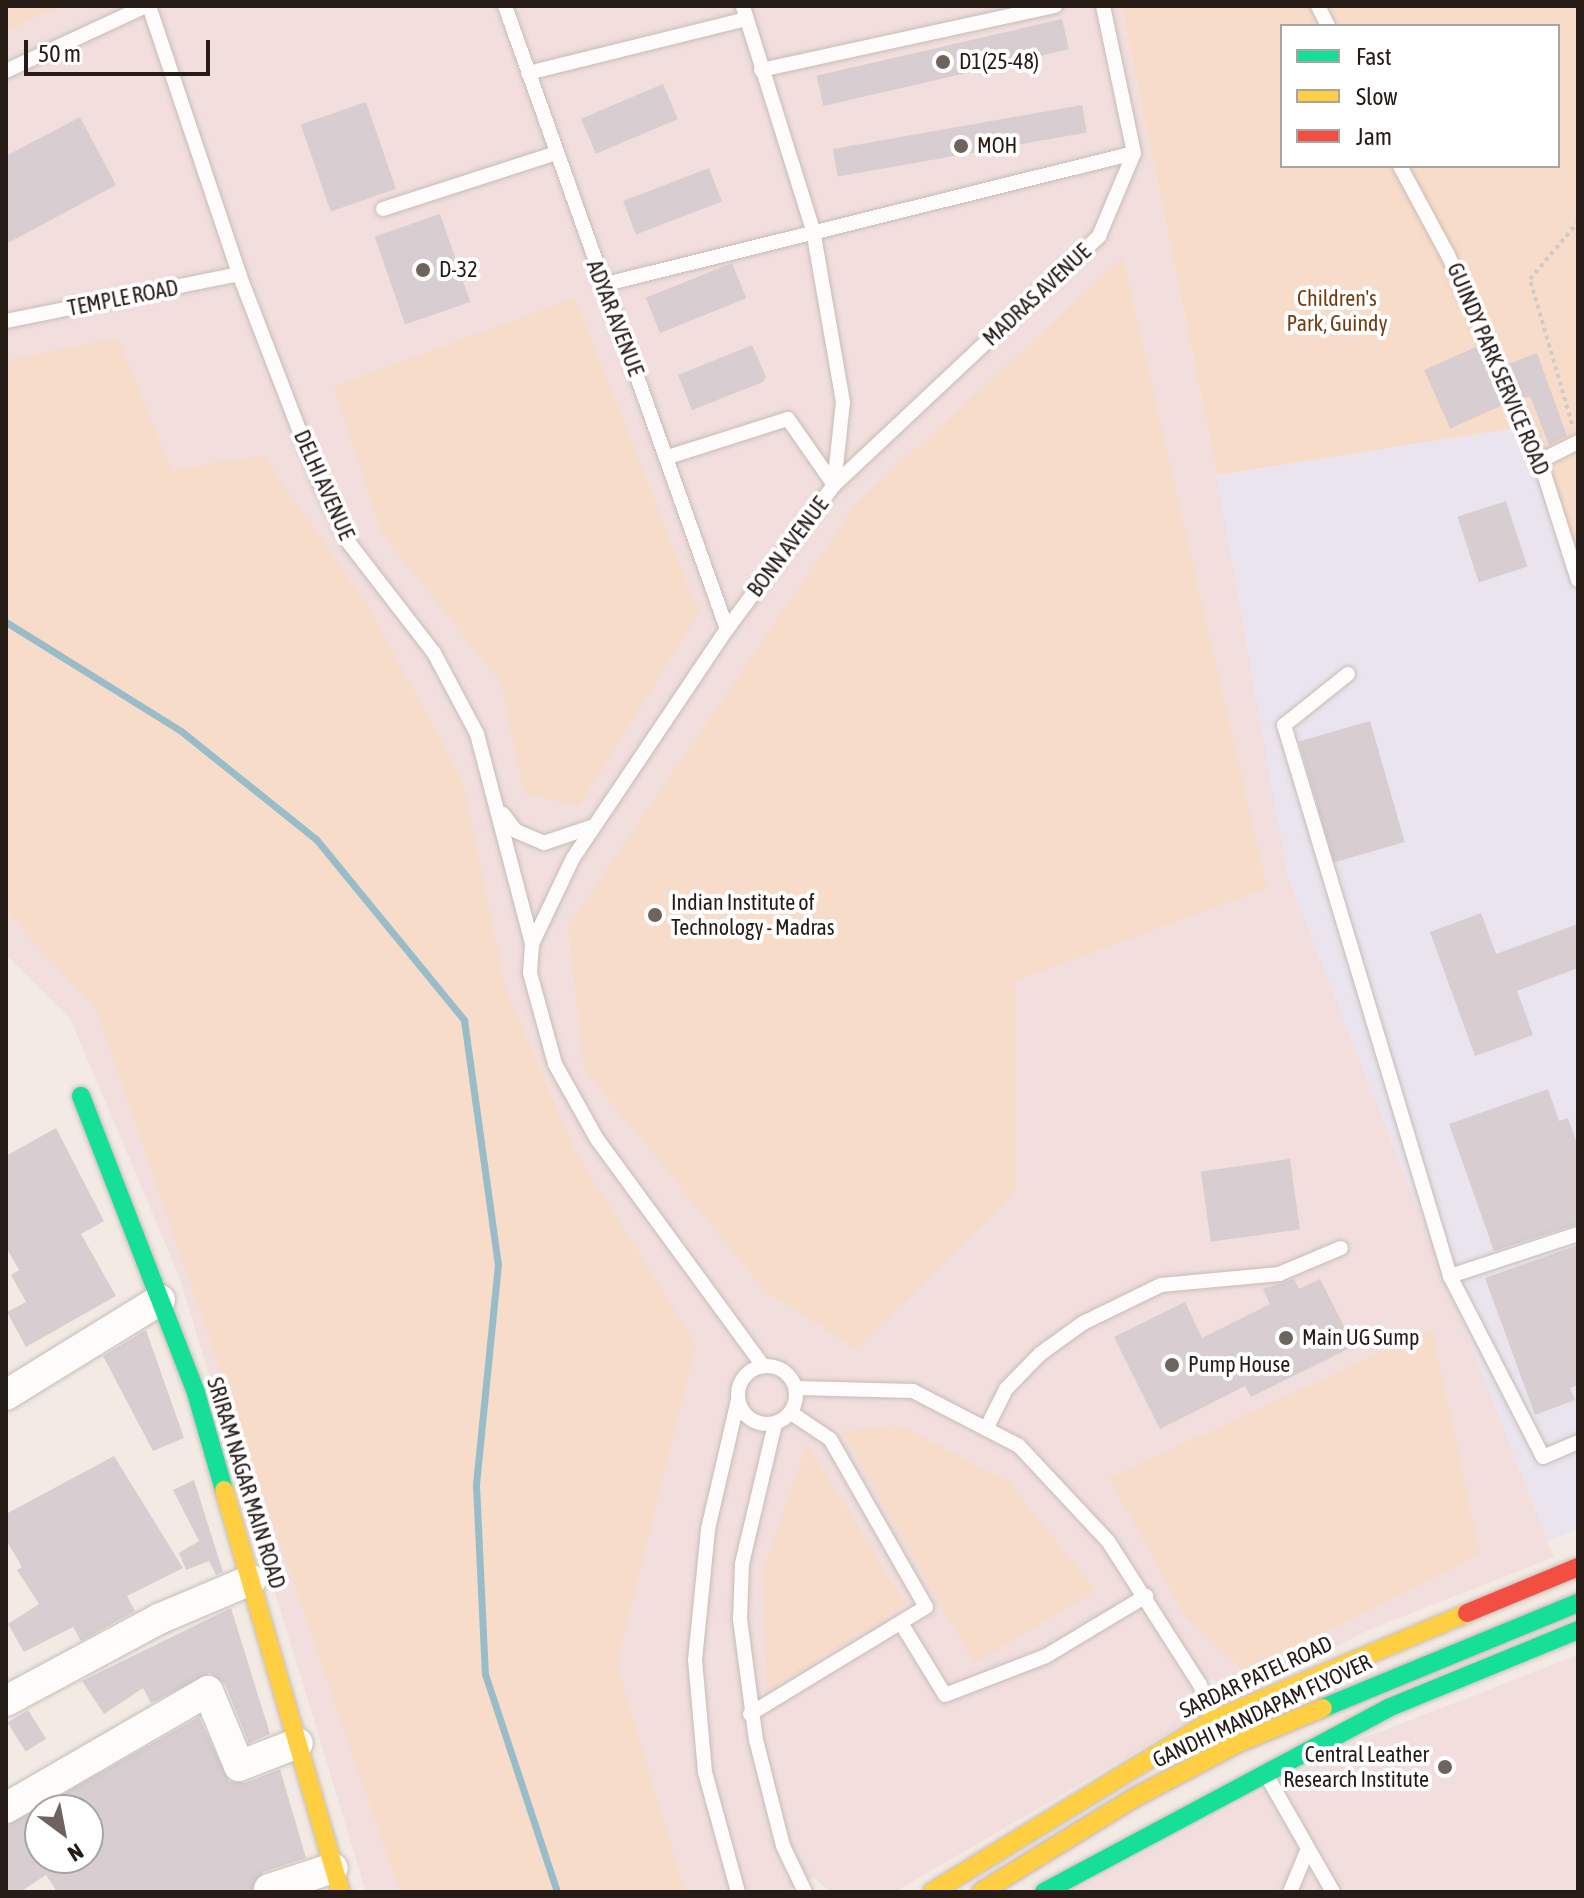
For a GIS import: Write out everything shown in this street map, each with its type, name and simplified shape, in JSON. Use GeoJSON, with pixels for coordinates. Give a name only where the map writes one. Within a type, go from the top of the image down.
{"type":"FeatureCollection","features":[{"type":"Feature","properties":{"kind":"main road","name":"SRIRAM NAGAR MAIN ROAD"},"geometry":{"type":"LineString","coordinates":[[81,1096],[196,1393],[337,1880]]}},
{"type":"Feature","properties":{"kind":"main road","name":"SARDAR PATEL ROAD"},"geometry":{"type":"LineString","coordinates":[[932,1892],[1213,1720],[1578,1567]]}},
{"type":"Feature","properties":{"kind":"main road","name":"GANDHI MANDAPAM FLYOVER"},"geometry":{"type":"LineString","coordinates":[[981,1892],[1134,1798],[1236,1744],[1578,1603]]}},
{"type":"Feature","properties":{"kind":"main road"},"geometry":{"type":"LineString","coordinates":[[1490,1604],[1515,1655]]}},
{"type":"Feature","properties":{"kind":"main road"},"geometry":{"type":"LineString","coordinates":[[1044,1892],[1388,1708],[1578,1630]]}},
{"type":"Feature","properties":{"kind":"street"},"geometry":{"type":"LineString","coordinates":[[6,1395],[160,1300]]}},
{"type":"Feature","properties":{"kind":"street"},"geometry":{"type":"LineString","coordinates":[[6,1701],[161,1618],[251,1580]]}},
{"type":"Feature","properties":{"kind":"street"},"geometry":{"type":"LineString","coordinates":[[6,1808],[208,1691],[239,1766],[298,1743]]}},
{"type":"Feature","properties":{"kind":"street"},"geometry":{"type":"LineString","coordinates":[[269,1889],[337,1880]]}},
{"type":"Feature","properties":{"kind":"lane"},"geometry":{"type":"LineString","coordinates":[[6,71],[147,6]]}},
{"type":"Feature","properties":{"kind":"lane","name":"DELHI AVENUE"},"geometry":{"type":"LineString","coordinates":[[147,6],[239,274],[337,518],[376,582],[434,653],[477,734],[532,944]]}},
{"type":"Feature","properties":{"kind":"lane","name":"ADYAR AVENUE"},"geometry":{"type":"LineString","coordinates":[[505,6],[553,154],[668,457],[727,629]]}},
{"type":"Feature","properties":{"kind":"lane"},"geometry":{"type":"LineString","coordinates":[[761,70],[1055,6]]}},
{"type":"Feature","properties":{"kind":"lane"},"geometry":{"type":"LineString","coordinates":[[602,285],[813,230],[1134,153],[1103,6]]}},
{"type":"Feature","properties":{"kind":"lane"},"geometry":{"type":"LineString","coordinates":[[1318,6],[1327,24]]}},
{"type":"Feature","properties":{"kind":"lane"},"geometry":{"type":"LineString","coordinates":[[528,73],[745,13]]}},
{"type":"Feature","properties":{"kind":"lane","name":"BONN AVENUE"},"geometry":{"type":"LineString","coordinates":[[532,944],[573,858],[595,824],[727,629],[834,485],[843,402],[813,230],[745,13]]}},
{"type":"Feature","properties":{"kind":"lane","name":"MADRAS AVENUE"},"geometry":{"type":"LineString","coordinates":[[834,485],[1099,236],[1134,153]]}},
{"type":"Feature","properties":{"kind":"lane"},"geometry":{"type":"LineString","coordinates":[[383,209],[553,154]]}},
{"type":"Feature","properties":{"kind":"lane","name":"GUINDY PARK SERVICE ROAD"},"geometry":{"type":"LineString","coordinates":[[1401,168],[1448,255],[1540,461],[1578,580]]}},
{"type":"Feature","properties":{"kind":"lane","name":"TEMPLE ROAD"},"geometry":{"type":"LineString","coordinates":[[6,321],[239,274]]}},
{"type":"Feature","properties":{"kind":"lane"},"geometry":{"type":"LineString","coordinates":[[668,457],[788,419],[834,485]]}},
{"type":"Feature","properties":{"kind":"lane"},"geometry":{"type":"LineString","coordinates":[[1540,461],[1578,442]]}},
{"type":"Feature","properties":{"kind":"lane"},"geometry":{"type":"LineString","coordinates":[[1348,674],[1308,701],[1284,725],[1450,1276],[1543,1457],[1578,1442]]}},
{"type":"Feature","properties":{"kind":"lane"},"geometry":{"type":"LineString","coordinates":[[498,807],[516,831],[544,843],[571,838],[595,824]]}},
{"type":"Feature","properties":{"kind":"lane"},"geometry":{"type":"LineString","coordinates":[[532,944],[530,973],[555,1064],[597,1139],[763,1366]]}},
{"type":"Feature","properties":{"kind":"lane"},"geometry":{"type":"LineString","coordinates":[[1450,1276],[1578,1234]]}},
{"type":"Feature","properties":{"kind":"lane"},"geometry":{"type":"LineString","coordinates":[[986,1429],[1006,1389],[1040,1354],[1094,1317],[1161,1285],[1279,1274],[1341,1248]]}},
{"type":"Feature","properties":{"kind":"lane"},"geometry":{"type":"LineString","coordinates":[[738,1400],[755,1423],[775,1424],[791,1413],[796,1388],[781,1368],[763,1366],[746,1374],[738,1400],[708,1529],[695,1660],[705,1772],[738,1892]]}},
{"type":"Feature","properties":{"kind":"lane"},"geometry":{"type":"LineString","coordinates":[[796,1388],[913,1391],[1019,1446],[1108,1541],[1146,1596],[1200,1685],[1213,1720]]}},
{"type":"Feature","properties":{"kind":"lane"},"geometry":{"type":"LineString","coordinates":[[750,1714],[926,1607],[830,1439],[791,1413]]}},
{"type":"Feature","properties":{"kind":"lane"},"geometry":{"type":"LineString","coordinates":[[775,1424],[742,1564],[740,1619],[750,1714],[783,1846],[805,1892]]}},
{"type":"Feature","properties":{"kind":"lane"},"geometry":{"type":"LineString","coordinates":[[901,1623],[945,1695],[1046,1656],[1146,1596]]}},
{"type":"Feature","properties":{"kind":"lane"},"geometry":{"type":"LineString","coordinates":[[1265,1772],[1307,1851],[1333,1892]]}},
{"type":"Feature","properties":{"kind":"lane"},"geometry":{"type":"LineString","coordinates":[[1290,1892],[1307,1851]]}},
{"type":"Feature","properties":{"kind":"path"},"geometry":{"type":"LineString","coordinates":[[1578,222],[1530,279],[1578,442]]}},
{"type":"Feature","properties":{"kind":"shaded area","name":"Indian Institute of Technology - Madras"},"geometry":{"type":"Polygon","coordinates":[[[6,6],[1122,6],[1217,475],[1288,876],[1554,1557],[1366,1631],[1255,1690],[1222,1687],[1212,1679],[1192,1689],[1195,1717],[895,1892],[831,1892],[813,1877],[786,1892],[366,1892],[179,1276],[70,1018],[6,955],[6,6]]]}},
{"type":"Feature","properties":{"kind":"shaded area"},"geometry":{"type":"Polygon","coordinates":[[[1534,425],[1578,554],[1578,1529],[1548,1541],[1288,876],[1217,475],[1534,425]]]}},
{"type":"Feature","properties":{"kind":"shaded area","name":"Central Leather Research Institute"},"geometry":{"type":"Polygon","coordinates":[[[1578,1655],[1578,1892],[1072,1892],[1359,1740],[1578,1655]]]}},
{"type":"Feature","properties":{"kind":"green space"},"geometry":{"type":"Polygon","coordinates":[[[6,6],[62,6],[6,31],[6,6]]]}},
{"type":"Feature","properties":{"kind":"green space","name":"Children's Park, Guindy"},"geometry":{"type":"Polygon","coordinates":[[[1122,6],[1578,6],[1578,554],[1534,425],[1217,475],[1122,6]]]}},
{"type":"Feature","properties":{"kind":"green space"},"geometry":{"type":"Polygon","coordinates":[[[1123,258],[1267,888],[1015,981],[1015,1192],[857,1349],[765,1291],[584,1069],[568,926],[856,504],[1123,258]]]}},
{"type":"Feature","properties":{"kind":"green space"},"geometry":{"type":"Polygon","coordinates":[[[575,298],[699,613],[579,806],[524,794],[501,683],[381,532],[334,386],[575,298]]]}},
{"type":"Feature","properties":{"kind":"green space"},"geometry":{"type":"Polygon","coordinates":[[[118,338],[172,470],[263,455],[369,607],[463,782],[506,989],[574,1149],[696,1344],[617,1664],[685,1892],[400,1892],[96,1009],[6,911],[6,360],[118,338]]]}},
{"type":"Feature","properties":{"kind":"green space"},"geometry":{"type":"Polygon","coordinates":[[[1432,1329],[1480,1554],[1246,1672],[1185,1616],[1109,1478],[1432,1329]]]}},
{"type":"Feature","properties":{"kind":"green space"},"geometry":{"type":"Polygon","coordinates":[[[899,1425],[1008,1481],[1096,1591],[974,1663],[843,1432],[899,1425]]]}},
{"type":"Feature","properties":{"kind":"green space"},"geometry":{"type":"Polygon","coordinates":[[[807,1444],[906,1605],[767,1691],[763,1573],[807,1444]]]}},
{"type":"Feature","properties":{"kind":"building","name":"D1(25-48)"},"geometry":{"type":"Polygon","coordinates":[[[1062,19],[1069,49],[823,106],[816,76],[1062,19]]]}},
{"type":"Feature","properties":{"kind":"building"},"geometry":{"type":"Polygon","coordinates":[[[663,84],[678,119],[596,154],[581,119],[663,84]]]}},
{"type":"Feature","properties":{"kind":"building"},"geometry":{"type":"Polygon","coordinates":[[[366,102],[396,189],[331,211],[301,124],[366,102]]]}},
{"type":"Feature","properties":{"kind":"building","name":"MOH"},"geometry":{"type":"Polygon","coordinates":[[[1082,105],[1087,133],[838,177],[833,149],[1082,105]]]}},
{"type":"Feature","properties":{"kind":"building"},"geometry":{"type":"Polygon","coordinates":[[[80,117],[116,185],[6,244],[6,156],[80,117]]]}},
{"type":"Feature","properties":{"kind":"building"},"geometry":{"type":"Polygon","coordinates":[[[709,168],[722,202],[636,235],[623,201],[709,168]]]}},
{"type":"Feature","properties":{"kind":"building","name":"D-32"},"geometry":{"type":"Polygon","coordinates":[[[440,214],[470,302],[405,324],[375,236],[440,214]]]}},
{"type":"Feature","properties":{"kind":"building"},"geometry":{"type":"Polygon","coordinates":[[[732,263],[746,298],[660,333],[646,298],[732,263]]]}},
{"type":"Feature","properties":{"kind":"building"},"geometry":{"type":"Polygon","coordinates":[[[752,345],[766,377],[763,382],[692,410],[678,375],[752,345]]]}},
{"type":"Feature","properties":{"kind":"building"},"geometry":{"type":"Polygon","coordinates":[[[1478,346],[1504,404],[1450,428],[1424,370],[1478,346]]]}},
{"type":"Feature","properties":{"kind":"building"},"geometry":{"type":"Polygon","coordinates":[[[1537,353],[1567,436],[1549,445],[1530,396],[1523,399],[1508,364],[1537,353]]]}},
{"type":"Feature","properties":{"kind":"building"},"geometry":{"type":"Polygon","coordinates":[[[1506,501],[1527,567],[1479,582],[1457,517],[1506,501]]]}},
{"type":"Feature","properties":{"kind":"building"},"geometry":{"type":"Polygon","coordinates":[[[1370,721],[1405,842],[1334,863],[1299,741],[1370,721]]]}},
{"type":"Feature","properties":{"kind":"building"},"geometry":{"type":"Polygon","coordinates":[[[1481,913],[1496,954],[1578,924],[1578,968],[1517,991],[1533,1035],[1475,1056],[1430,932],[1481,913]]]}},
{"type":"Feature","properties":{"kind":"building"},"geometry":{"type":"Polygon","coordinates":[[[1548,1089],[1559,1121],[1568,1118],[1578,1146],[1578,1224],[1494,1251],[1449,1124],[1548,1089]]]}},
{"type":"Feature","properties":{"kind":"building"},"geometry":{"type":"Polygon","coordinates":[[[56,1128],[104,1221],[81,1234],[116,1296],[26,1347],[7,1312],[26,1302],[11,1275],[19,1270],[6,1247],[6,1156],[56,1128]]]}},
{"type":"Feature","properties":{"kind":"building"},"geometry":{"type":"Polygon","coordinates":[[[1290,1159],[1300,1229],[1211,1242],[1201,1172],[1290,1159]]]}},
{"type":"Feature","properties":{"kind":"building"},"geometry":{"type":"Polygon","coordinates":[[[1578,1245],[1578,1385],[1570,1388],[1575,1400],[1535,1415],[1485,1278],[1578,1245]]]}},
{"type":"Feature","properties":{"kind":"building"},"geometry":{"type":"Polygon","coordinates":[[[1294,1279],[1299,1289],[1320,1279],[1354,1346],[1251,1397],[1245,1386],[1160,1429],[1114,1337],[1185,1302],[1202,1338],[1270,1304],[1263,1289],[1294,1279]]]}},
{"type":"Feature","properties":{"kind":"building"},"geometry":{"type":"Polygon","coordinates":[[[146,1330],[184,1438],[153,1451],[103,1356],[146,1330]]]}},
{"type":"Feature","properties":{"kind":"building"},"geometry":{"type":"Polygon","coordinates":[[[114,1456],[183,1568],[127,1596],[135,1611],[81,1641],[73,1627],[24,1652],[8,1624],[39,1604],[17,1570],[22,1567],[6,1540],[6,1514],[114,1456]]]}},
{"type":"Feature","properties":{"kind":"building"},"geometry":{"type":"Polygon","coordinates":[[[194,1480],[223,1572],[216,1575],[209,1561],[186,1570],[179,1553],[199,1541],[173,1490],[194,1480]]]}},
{"type":"Feature","properties":{"kind":"building"},"geometry":{"type":"Polygon","coordinates":[[[231,1608],[270,1734],[249,1743],[225,1684],[210,1673],[151,1703],[143,1688],[104,1714],[82,1681],[231,1608]]]}},
{"type":"Feature","properties":{"kind":"building"},"geometry":{"type":"Polygon","coordinates":[[[28,1710],[46,1739],[26,1752],[8,1723],[28,1710]]]}},
{"type":"Feature","properties":{"kind":"building"},"geometry":{"type":"Polygon","coordinates":[[[199,1717],[229,1781],[245,1783],[280,1769],[306,1858],[263,1872],[252,1892],[57,1892],[46,1875],[20,1892],[6,1892],[6,1826],[24,1816],[24,1874],[104,1874],[104,1794],[63,1794],[199,1717]]]}},
{"type":"Feature","properties":{"kind":"waterway"},"geometry":{"type":"LineString","coordinates":[[6,622],[181,731],[316,839],[464,1020],[498,1264],[476,1485],[485,1674],[557,1892]]}},
{"type":"Feature","properties":{"kind":"traffic: fast"},"geometry":{"type":"LineString","coordinates":[[81,1096],[196,1393],[224,1490]]}},
{"type":"Feature","properties":{"kind":"traffic: fast"},"geometry":{"type":"LineString","coordinates":[[1323,1708],[1578,1603]]}},
{"type":"Feature","properties":{"kind":"traffic: fast"},"geometry":{"type":"LineString","coordinates":[[1044,1892],[1388,1708],[1578,1630]]}},
{"type":"Feature","properties":{"kind":"traffic: slow"},"geometry":{"type":"LineString","coordinates":[[224,1490],[341,1892]]}},
{"type":"Feature","properties":{"kind":"traffic: slow"},"geometry":{"type":"LineString","coordinates":[[932,1892],[1213,1720],[1467,1613]]}},
{"type":"Feature","properties":{"kind":"traffic: slow"},"geometry":{"type":"LineString","coordinates":[[981,1892],[1134,1798],[1236,1744],[1323,1708]]}},
{"type":"Feature","properties":{"kind":"traffic: jam"},"geometry":{"type":"LineString","coordinates":[[1467,1613],[1578,1567]]}},
{"type":"Feature","properties":{"kind":"place","name":"D1(25-48)"},"geometry":{"type":"Point","coordinates":[943,62]}},
{"type":"Feature","properties":{"kind":"place","name":"MOH"},"geometry":{"type":"Point","coordinates":[961,146]}},
{"type":"Feature","properties":{"kind":"place","name":"D-32"},"geometry":{"type":"Point","coordinates":[423,270]}},
{"type":"Feature","properties":{"kind":"place","name":"Indian Institute of Technology - Madras"},"geometry":{"type":"Point","coordinates":[655,915]}},
{"type":"Feature","properties":{"kind":"place","name":"Main UG Sump"},"geometry":{"type":"Point","coordinates":[1286,1338]}},
{"type":"Feature","properties":{"kind":"place","name":"Pump House"},"geometry":{"type":"Point","coordinates":[1172,1365]}},
{"type":"Feature","properties":{"kind":"place","name":"Central Leather Research Institute"},"geometry":{"type":"Point","coordinates":[1445,1767]}}]}
